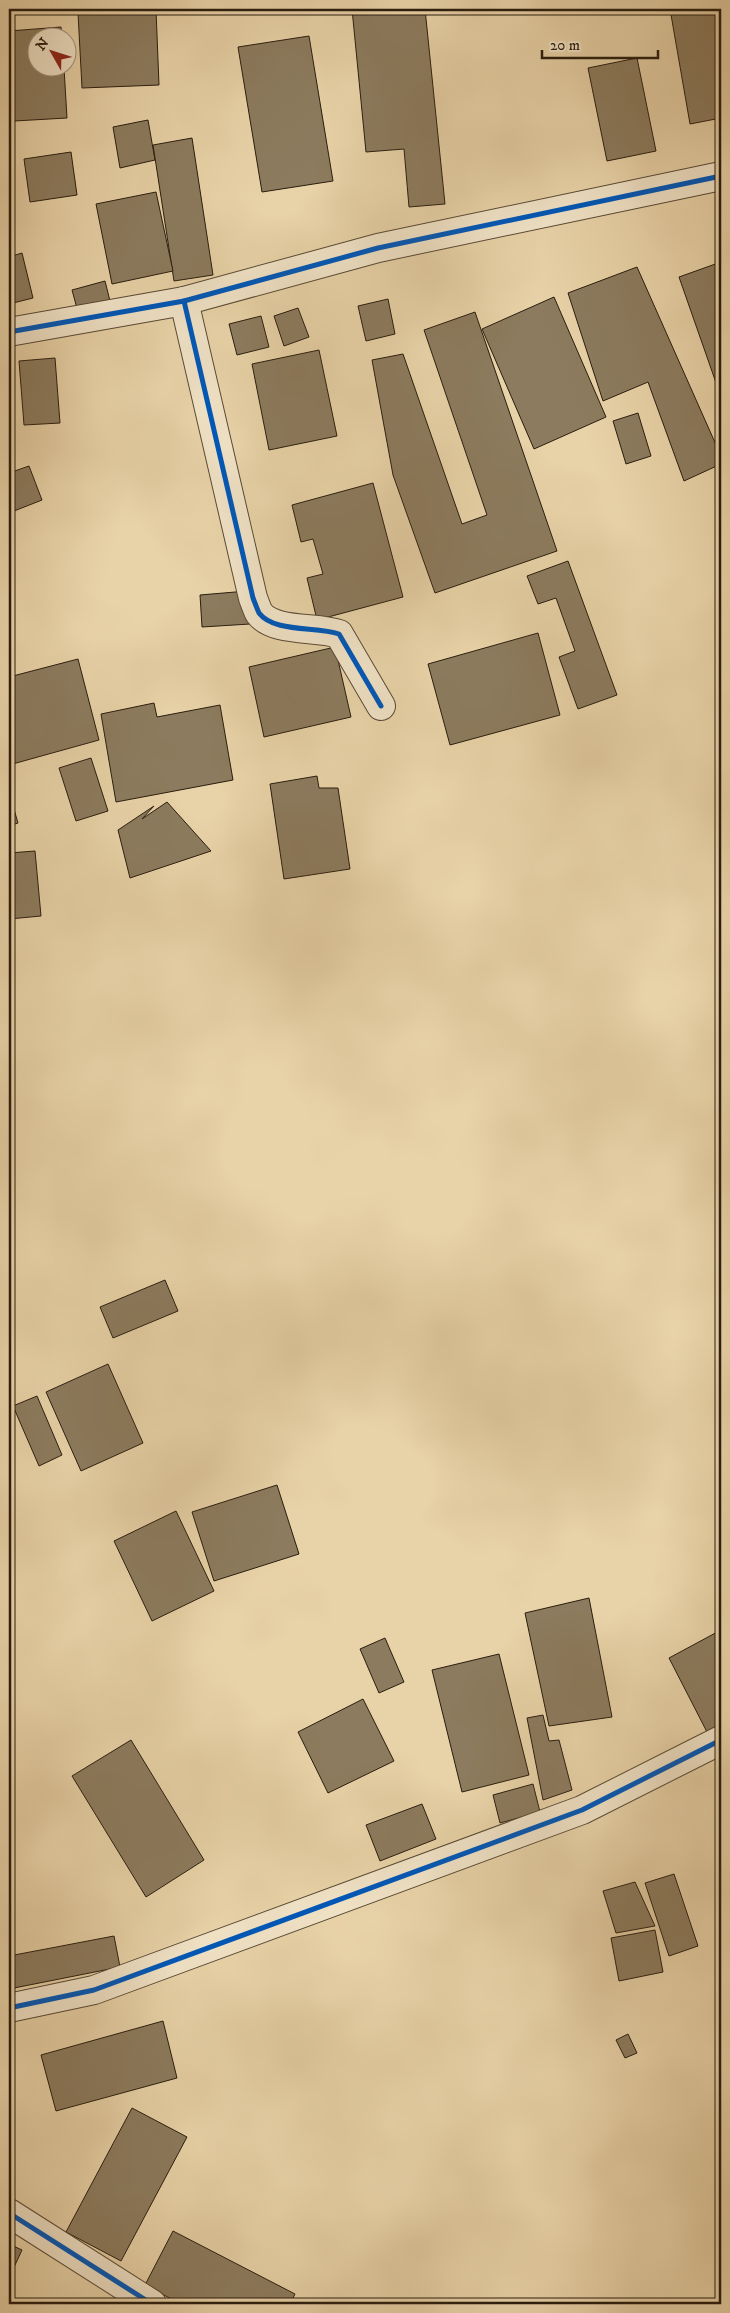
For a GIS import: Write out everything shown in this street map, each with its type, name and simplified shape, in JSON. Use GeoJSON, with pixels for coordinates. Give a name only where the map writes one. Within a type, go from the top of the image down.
{"type":"FeatureCollection","features":[{"type":"Feature","properties":{"kind":"street"},"geometry":{"type":"LineString","coordinates":[[9,332],[184,301],[378,248],[721,176]]}},
{"type":"Feature","properties":{"kind":"street"},"geometry":{"type":"LineString","coordinates":[[184,301],[253,598],[260,614],[274,623],[328,630],[339,634],[381,706]]}},
{"type":"Feature","properties":{"kind":"street"},"geometry":{"type":"LineString","coordinates":[[9,2008],[94,1990],[573,1813],[721,1740]]}},
{"type":"Feature","properties":{"kind":"street"},"geometry":{"type":"LineString","coordinates":[[9,2213],[152,2304]]}},
{"type":"Feature","properties":{"kind":"building"},"geometry":{"type":"Polygon","coordinates":[[[352,9],[425,9],[445,204],[409,207],[404,149],[366,152],[352,9]]]}},
{"type":"Feature","properties":{"kind":"building"},"geometry":{"type":"Polygon","coordinates":[[[670,9],[721,9],[721,118],[690,124],[670,9]]]}},
{"type":"Feature","properties":{"kind":"building"},"geometry":{"type":"Polygon","coordinates":[[[156,10],[159,85],[82,88],[78,13],[156,10]]]}},
{"type":"Feature","properties":{"kind":"building"},"geometry":{"type":"Polygon","coordinates":[[[28,30],[28,78],[65,78],[67,118],[14,121],[9,31],[28,30]]]}},
{"type":"Feature","properties":{"kind":"building"},"geometry":{"type":"Polygon","coordinates":[[[309,36],[333,181],[262,192],[238,47],[309,36]]]}},
{"type":"Feature","properties":{"kind":"building"},"geometry":{"type":"Polygon","coordinates":[[[637,58],[656,151],[607,161],[588,68],[637,58]]]}},
{"type":"Feature","properties":{"kind":"building"},"geometry":{"type":"Polygon","coordinates":[[[148,120],[155,160],[120,168],[113,127],[148,120]]]}},
{"type":"Feature","properties":{"kind":"building"},"geometry":{"type":"Polygon","coordinates":[[[192,138],[213,275],[174,281],[153,145],[192,138]]]}},
{"type":"Feature","properties":{"kind":"building"},"geometry":{"type":"Polygon","coordinates":[[[71,152],[77,195],[30,202],[24,159],[71,152]]]}},
{"type":"Feature","properties":{"kind":"building"},"geometry":{"type":"Polygon","coordinates":[[[156,192],[173,271],[112,284],[96,204],[156,192]]]}},
{"type":"Feature","properties":{"kind":"building"},"geometry":{"type":"Polygon","coordinates":[[[22,253],[33,298],[9,304],[9,257],[22,253]]]}},
{"type":"Feature","properties":{"kind":"building"},"geometry":{"type":"Polygon","coordinates":[[[721,262],[721,397],[679,277],[721,262]]]}},
{"type":"Feature","properties":{"kind":"building"},"geometry":{"type":"Polygon","coordinates":[[[637,267],[721,456],[721,464],[684,481],[648,382],[603,401],[568,293],[637,267]]]}},
{"type":"Feature","properties":{"kind":"building"},"geometry":{"type":"Polygon","coordinates":[[[105,281],[111,305],[78,312],[72,290],[105,281]]]}},
{"type":"Feature","properties":{"kind":"building"},"geometry":{"type":"Polygon","coordinates":[[[554,297],[606,417],[534,449],[482,329],[554,297]]]}},
{"type":"Feature","properties":{"kind":"building"},"geometry":{"type":"Polygon","coordinates":[[[388,299],[395,334],[366,341],[358,306],[388,299]]]}},
{"type":"Feature","properties":{"kind":"building"},"geometry":{"type":"Polygon","coordinates":[[[298,308],[309,337],[284,346],[274,316],[298,308]]]}},
{"type":"Feature","properties":{"kind":"building"},"geometry":{"type":"Polygon","coordinates":[[[475,312],[557,551],[435,593],[393,475],[372,360],[403,354],[462,524],[487,515],[424,330],[475,312]]]}},
{"type":"Feature","properties":{"kind":"building"},"geometry":{"type":"Polygon","coordinates":[[[261,316],[269,347],[237,355],[229,324],[261,316]]]}},
{"type":"Feature","properties":{"kind":"building"},"geometry":{"type":"Polygon","coordinates":[[[319,350],[337,436],[269,450],[252,364],[319,350]]]}},
{"type":"Feature","properties":{"kind":"building"},"geometry":{"type":"Polygon","coordinates":[[[55,358],[60,423],[24,425],[19,361],[55,358]]]}},
{"type":"Feature","properties":{"kind":"building"},"geometry":{"type":"Polygon","coordinates":[[[638,413],[651,456],[626,464],[613,421],[638,413]]]}},
{"type":"Feature","properties":{"kind":"building"},"geometry":{"type":"Polygon","coordinates":[[[721,417],[721,430],[718,418],[721,417]]]}},
{"type":"Feature","properties":{"kind":"building"},"geometry":{"type":"Polygon","coordinates":[[[29,466],[42,500],[9,513],[9,473],[29,466]]]}},
{"type":"Feature","properties":{"kind":"building"},"geometry":{"type":"Polygon","coordinates":[[[373,483],[403,597],[317,620],[307,578],[323,574],[313,539],[301,542],[292,505],[373,483]]]}},
{"type":"Feature","properties":{"kind":"building"},"geometry":{"type":"Polygon","coordinates":[[[568,561],[617,695],[578,709],[559,657],[575,651],[556,598],[538,604],[527,576],[568,561]]]}},
{"type":"Feature","properties":{"kind":"building"},"geometry":{"type":"Polygon","coordinates":[[[247,591],[250,624],[202,627],[200,595],[247,591]]]}},
{"type":"Feature","properties":{"kind":"building"},"geometry":{"type":"Polygon","coordinates":[[[538,633],[560,715],[450,745],[428,664],[538,633]]]}},
{"type":"Feature","properties":{"kind":"building"},"geometry":{"type":"Polygon","coordinates":[[[335,647],[351,717],[264,737],[249,667],[335,647]]]}},
{"type":"Feature","properties":{"kind":"building"},"geometry":{"type":"Polygon","coordinates":[[[78,659],[99,740],[9,765],[9,677],[78,659]]]}},
{"type":"Feature","properties":{"kind":"building"},"geometry":{"type":"Polygon","coordinates":[[[154,703],[157,717],[220,705],[233,780],[116,802],[101,714],[154,703]]]}},
{"type":"Feature","properties":{"kind":"building"},"geometry":{"type":"Polygon","coordinates":[[[91,758],[108,811],[76,821],[59,768],[91,758]]]}},
{"type":"Feature","properties":{"kind":"building"},"geometry":{"type":"Polygon","coordinates":[[[317,776],[319,788],[338,788],[350,869],[284,879],[270,784],[317,776]]]}},
{"type":"Feature","properties":{"kind":"building"},"geometry":{"type":"Polygon","coordinates":[[[9,792],[18,823],[9,826],[9,792]]]}},
{"type":"Feature","properties":{"kind":"building"},"geometry":{"type":"Polygon","coordinates":[[[167,802],[211,851],[130,878],[118,830],[154,806],[142,819],[167,802]]]}},
{"type":"Feature","properties":{"kind":"building"},"geometry":{"type":"Polygon","coordinates":[[[35,851],[41,916],[9,919],[9,853],[35,851]]]}},
{"type":"Feature","properties":{"kind":"building"},"geometry":{"type":"Polygon","coordinates":[[[165,1280],[178,1311],[113,1338],[100,1307],[165,1280]]]}},
{"type":"Feature","properties":{"kind":"building"},"geometry":{"type":"Polygon","coordinates":[[[108,1364],[143,1443],[81,1471],[46,1392],[108,1364]]]}},
{"type":"Feature","properties":{"kind":"building"},"geometry":{"type":"Polygon","coordinates":[[[37,1396],[62,1455],[39,1466],[13,1406],[37,1396]]]}},
{"type":"Feature","properties":{"kind":"building"},"geometry":{"type":"Polygon","coordinates":[[[277,1485],[299,1554],[214,1581],[192,1512],[277,1485]]]}},
{"type":"Feature","properties":{"kind":"building"},"geometry":{"type":"Polygon","coordinates":[[[176,1511],[214,1591],[152,1621],[114,1541],[176,1511]]]}},
{"type":"Feature","properties":{"kind":"building"},"geometry":{"type":"Polygon","coordinates":[[[589,1598],[612,1717],[549,1726],[525,1613],[589,1598]]]}},
{"type":"Feature","properties":{"kind":"building"},"geometry":{"type":"Polygon","coordinates":[[[721,1630],[721,1724],[707,1732],[669,1658],[721,1630]]]}},
{"type":"Feature","properties":{"kind":"building"},"geometry":{"type":"Polygon","coordinates":[[[385,1638],[404,1682],[379,1693],[360,1649],[385,1638]]]}},
{"type":"Feature","properties":{"kind":"building"},"geometry":{"type":"Polygon","coordinates":[[[499,1654],[529,1775],[462,1792],[432,1670],[499,1654]]]}},
{"type":"Feature","properties":{"kind":"building"},"geometry":{"type":"Polygon","coordinates":[[[363,1699],[394,1761],[328,1793],[298,1732],[363,1699]]]}},
{"type":"Feature","properties":{"kind":"building"},"geometry":{"type":"Polygon","coordinates":[[[543,1715],[549,1741],[559,1740],[572,1790],[543,1800],[527,1718],[543,1715]]]}},
{"type":"Feature","properties":{"kind":"building"},"geometry":{"type":"Polygon","coordinates":[[[131,1740],[204,1860],[146,1897],[72,1776],[131,1740]]]}},
{"type":"Feature","properties":{"kind":"building"},"geometry":{"type":"Polygon","coordinates":[[[533,1784],[540,1812],[500,1823],[493,1795],[533,1784]]]}},
{"type":"Feature","properties":{"kind":"building"},"geometry":{"type":"Polygon","coordinates":[[[422,1804],[436,1839],[380,1861],[366,1825],[422,1804]]]}},
{"type":"Feature","properties":{"kind":"building"},"geometry":{"type":"Polygon","coordinates":[[[674,1874],[698,1946],[669,1956],[645,1883],[674,1874]]]}},
{"type":"Feature","properties":{"kind":"building"},"geometry":{"type":"Polygon","coordinates":[[[635,1882],[655,1926],[616,1933],[603,1891],[635,1882]]]}},
{"type":"Feature","properties":{"kind":"building"},"geometry":{"type":"Polygon","coordinates":[[[655,1930],[663,1972],[619,1981],[611,1938],[655,1930]]]}},
{"type":"Feature","properties":{"kind":"building"},"geometry":{"type":"Polygon","coordinates":[[[114,1936],[120,1967],[9,1989],[9,1956],[114,1936]]]}},
{"type":"Feature","properties":{"kind":"building"},"geometry":{"type":"Polygon","coordinates":[[[163,2021],[177,2078],[56,2111],[41,2055],[163,2021]]]}},
{"type":"Feature","properties":{"kind":"building"},"geometry":{"type":"Polygon","coordinates":[[[628,2034],[637,2053],[625,2058],[616,2040],[628,2034]]]}},
{"type":"Feature","properties":{"kind":"building"},"geometry":{"type":"Polygon","coordinates":[[[132,2108],[187,2137],[121,2261],[66,2232],[132,2108]]]}},
{"type":"Feature","properties":{"kind":"building"},"geometry":{"type":"Polygon","coordinates":[[[173,2231],[295,2294],[290,2304],[181,2304],[145,2285],[173,2231]]]}},
{"type":"Feature","properties":{"kind":"building"},"geometry":{"type":"Polygon","coordinates":[[[9,2244],[22,2250],[9,2278],[9,2244]]]}},
{"type":"Feature","properties":{"kind":"cycle path"},"geometry":{"type":"LineString","coordinates":[[9,332],[184,301],[378,248],[721,176]]}},
{"type":"Feature","properties":{"kind":"cycle path"},"geometry":{"type":"LineString","coordinates":[[184,301],[253,598],[259,613],[275,624],[339,634],[381,706]]}},
{"type":"Feature","properties":{"kind":"cycle path"},"geometry":{"type":"LineString","coordinates":[[9,2008],[94,1990],[582,1810],[721,1740]]}},
{"type":"Feature","properties":{"kind":"cycle path"},"geometry":{"type":"LineString","coordinates":[[9,2213],[152,2304]]}}]}
